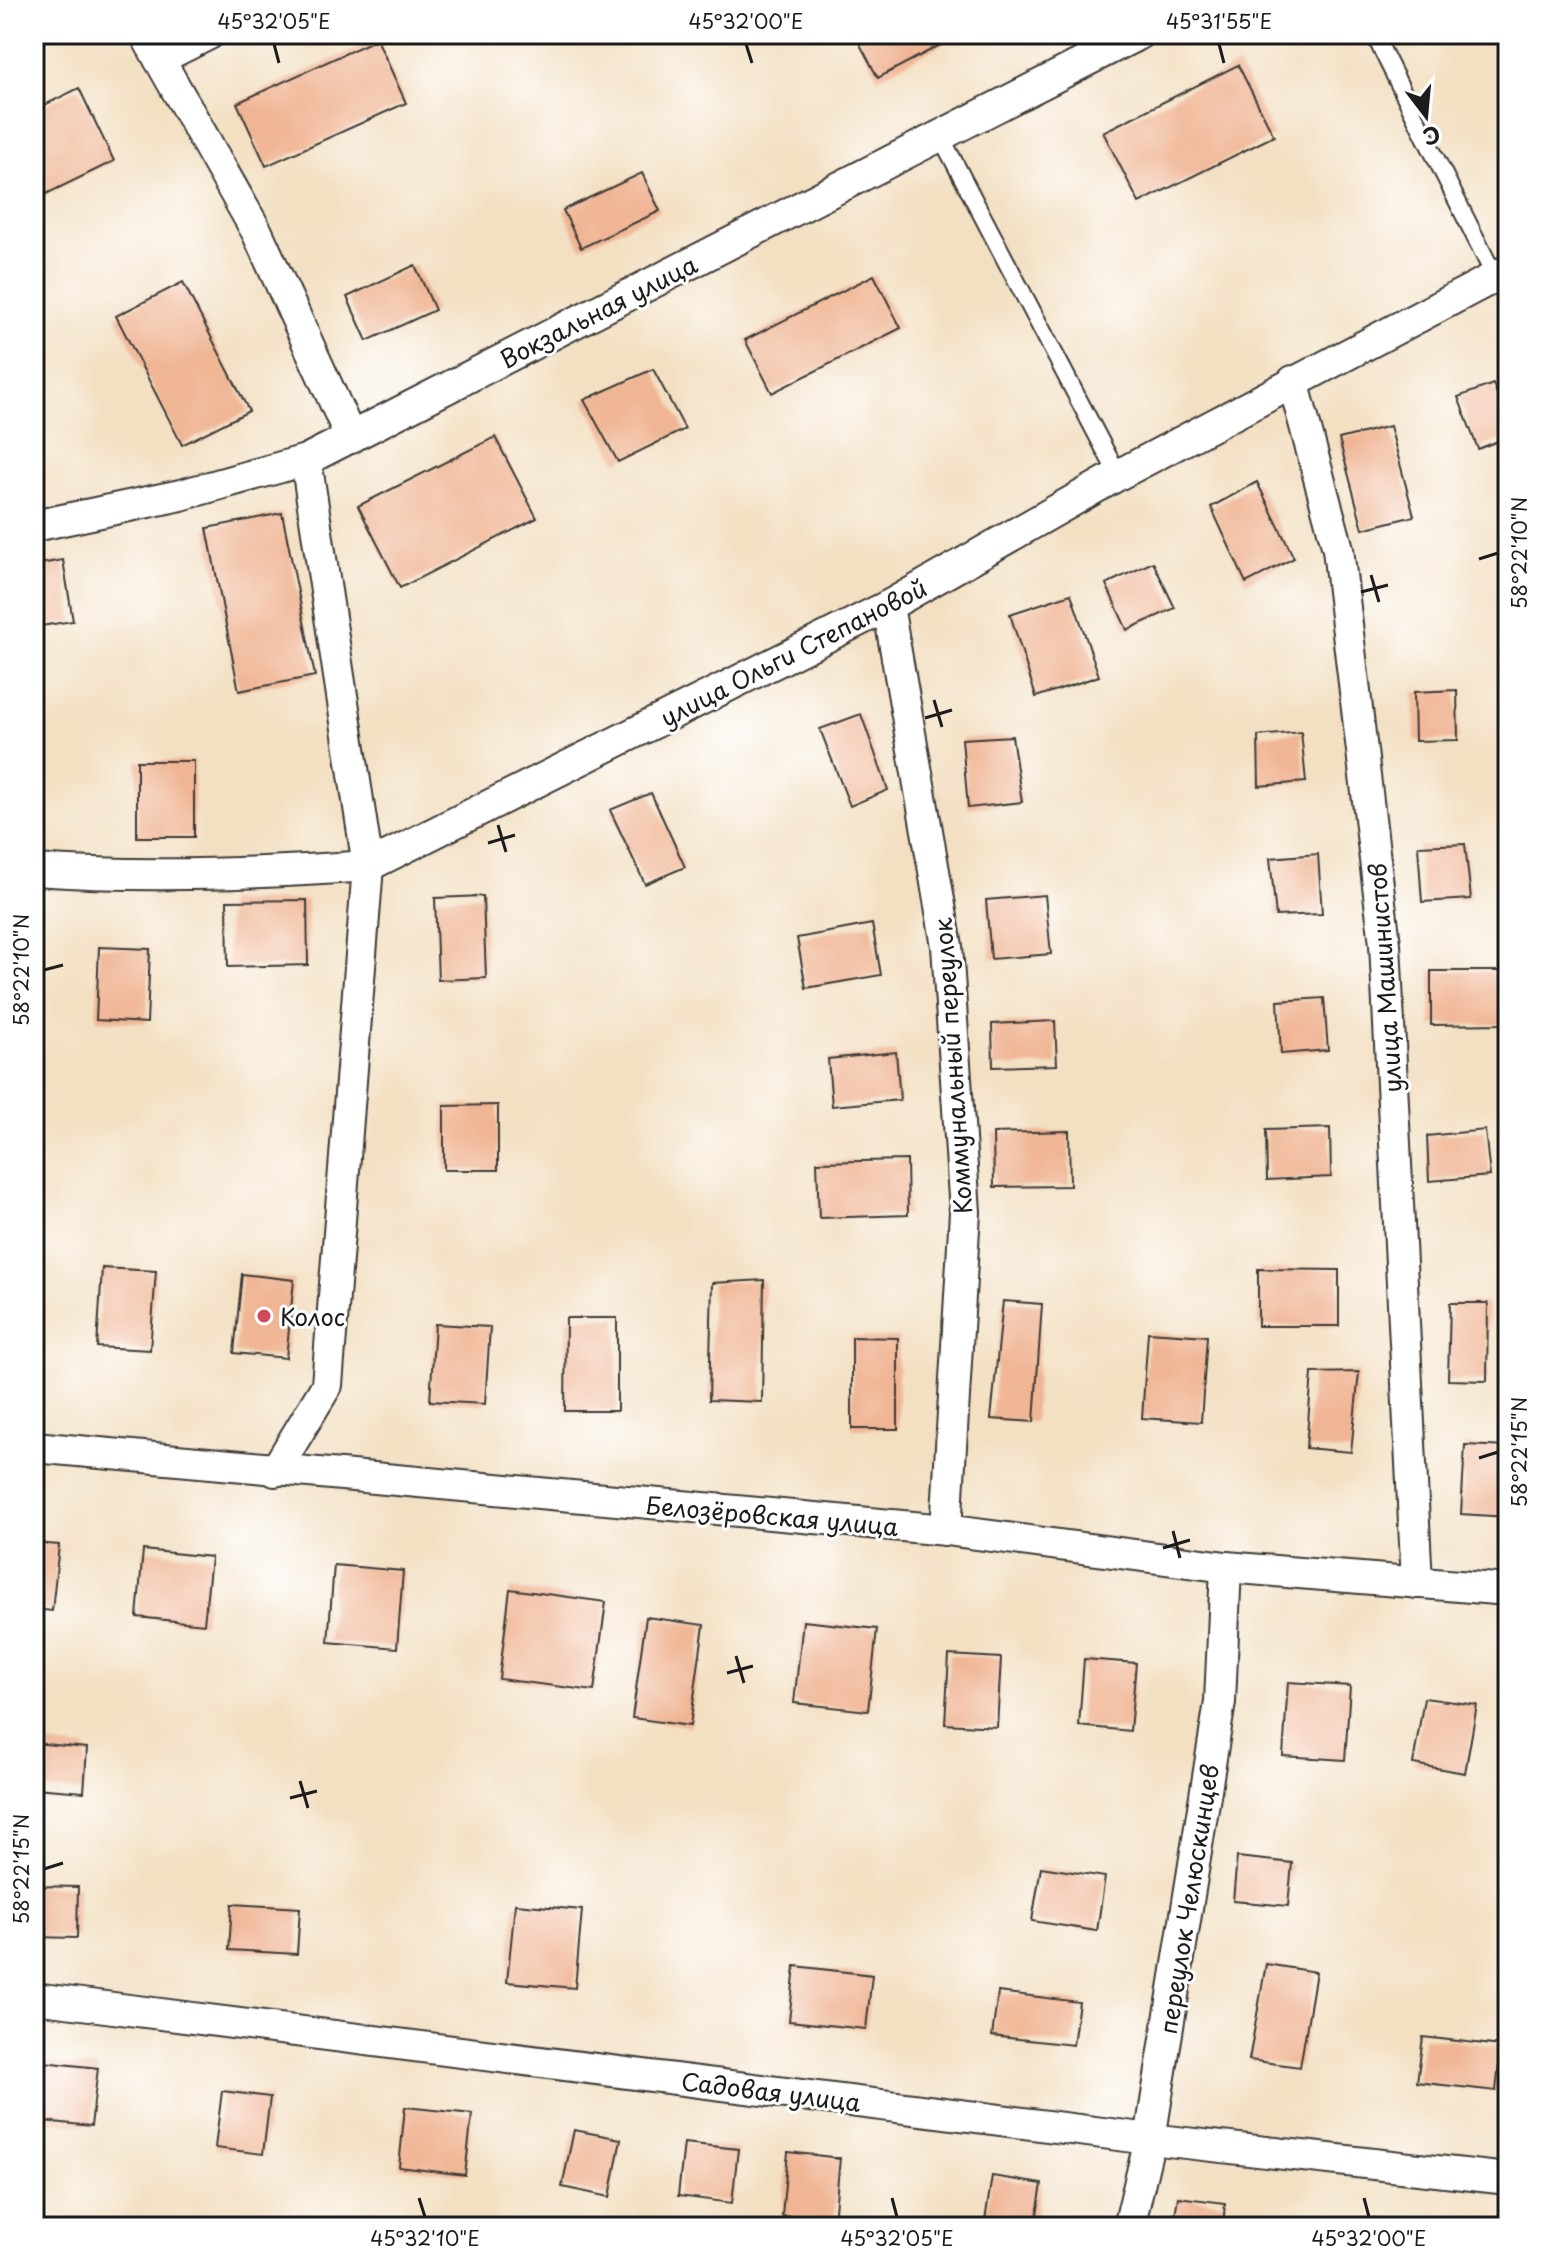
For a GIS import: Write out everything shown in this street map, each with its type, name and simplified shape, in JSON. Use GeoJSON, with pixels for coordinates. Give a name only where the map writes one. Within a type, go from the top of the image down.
{"type":"FeatureCollection","features":[{"type":"Feature","properties":{"kind":"street"},"geometry":{"type":"LineString","coordinates":[[209,34],[152,46],[257,232],[351,438]]}},
{"type":"Feature","properties":{"kind":"street","name":"Вокзальная улица"},"geometry":{"type":"LineString","coordinates":[[34,526],[181,495],[306,460],[1139,34]]}},
{"type":"Feature","properties":{"kind":"street","name":"улица Ольги Степановой"},"geometry":{"type":"LineString","coordinates":[[34,870],[99,875],[368,866],[888,606],[1118,475],[1501,274]]}},
{"type":"Feature","properties":{"kind":"street","name":"улица Машинистов"},"geometry":{"type":"LineString","coordinates":[[1293,381],[1338,549],[1385,944],[1417,1583]]}},
{"type":"Feature","properties":{"kind":"street"},"geometry":{"type":"LineString","coordinates":[[275,1471],[327,1385],[368,866],[306,460]]}},
{"type":"Feature","properties":{"kind":"street","name":"Коммунальный переулок"},"geometry":{"type":"LineString","coordinates":[[888,606],[947,946],[965,1212],[946,1530]]}},
{"type":"Feature","properties":{"kind":"street","name":"Белозёровская улица"},"geometry":{"type":"LineString","coordinates":[[34,1447],[946,1530],[1226,1567],[1508,1590]]}},
{"type":"Feature","properties":{"kind":"street","name":"переулок Челюскинцев"},"geometry":{"type":"LineString","coordinates":[[1129,2227],[1150,2139],[1220,1702],[1226,1567]]}},
{"type":"Feature","properties":{"kind":"street","name":"Садовая улица"},"geometry":{"type":"LineString","coordinates":[[34,1998],[1150,2139],[1508,2179]]}},
{"type":"Feature","properties":{"kind":"lane"},"geometry":{"type":"LineString","coordinates":[[1374,34],[1501,274]]}},
{"type":"Feature","properties":{"kind":"lane"},"geometry":{"type":"LineString","coordinates":[[940,135],[1118,475]]}},
{"type":"Feature","properties":{"kind":"building"},"geometry":{"type":"Polygon","coordinates":[[[862,34],[961,34],[878,78],[856,37],[862,34]]]}},
{"type":"Feature","properties":{"kind":"building"},"geometry":{"type":"Polygon","coordinates":[[[377,39],[406,103],[266,166],[237,103],[377,39]]]}},
{"type":"Feature","properties":{"kind":"building"},"geometry":{"type":"Polygon","coordinates":[[[1238,65],[1274,136],[1139,203],[1103,132],[1238,65]]]}},
{"type":"Feature","properties":{"kind":"building"},"geometry":{"type":"Polygon","coordinates":[[[79,88],[114,161],[34,200],[34,110],[79,88]]]}},
{"type":"Feature","properties":{"kind":"building"},"geometry":{"type":"Polygon","coordinates":[[[642,173],[660,211],[581,248],[563,210],[642,173]]]}},
{"type":"Feature","properties":{"kind":"building"},"geometry":{"type":"Polygon","coordinates":[[[415,265],[435,310],[367,341],[347,297],[415,265]]]}},
{"type":"Feature","properties":{"kind":"building"},"geometry":{"type":"Polygon","coordinates":[[[874,275],[901,328],[772,393],[745,340],[874,275]]]}},
{"type":"Feature","properties":{"kind":"building"},"geometry":{"type":"Polygon","coordinates":[[[183,282],[249,411],[182,445],[116,316],[183,282]]]}},
{"type":"Feature","properties":{"kind":"building"},"geometry":{"type":"Polygon","coordinates":[[[653,369],[685,429],[618,462],[584,400],[653,369]]]}},
{"type":"Feature","properties":{"kind":"building"},"geometry":{"type":"Polygon","coordinates":[[[1493,384],[1508,422],[1508,437],[1478,449],[1458,397],[1493,384]]]}},
{"type":"Feature","properties":{"kind":"building"},"geometry":{"type":"Polygon","coordinates":[[[1390,426],[1414,516],[1363,529],[1339,439],[1390,426]]]}},
{"type":"Feature","properties":{"kind":"building"},"geometry":{"type":"Polygon","coordinates":[[[495,437],[537,518],[400,588],[358,506],[495,437]]]}},
{"type":"Feature","properties":{"kind":"building"},"geometry":{"type":"Polygon","coordinates":[[[1257,482],[1294,558],[1246,583],[1211,507],[1257,482]]]}},
{"type":"Feature","properties":{"kind":"building"},"geometry":{"type":"Polygon","coordinates":[[[282,513],[315,676],[239,691],[207,528],[282,513]]]}},
{"type":"Feature","properties":{"kind":"building"},"geometry":{"type":"Polygon","coordinates":[[[63,560],[73,621],[34,627],[34,565],[63,560]]]}},
{"type":"Feature","properties":{"kind":"building"},"geometry":{"type":"Polygon","coordinates":[[[1153,562],[1175,608],[1127,630],[1106,584],[1153,562]]]}},
{"type":"Feature","properties":{"kind":"building"},"geometry":{"type":"Polygon","coordinates":[[[1071,594],[1099,676],[1036,697],[1010,614],[1071,594]]]}},
{"type":"Feature","properties":{"kind":"building"},"geometry":{"type":"Polygon","coordinates":[[[1457,690],[1458,740],[1415,741],[1414,692],[1457,690]]]}},
{"type":"Feature","properties":{"kind":"building"},"geometry":{"type":"Polygon","coordinates":[[[861,714],[888,790],[850,806],[820,729],[861,714]]]}},
{"type":"Feature","properties":{"kind":"building"},"geometry":{"type":"Polygon","coordinates":[[[1301,732],[1306,782],[1259,786],[1258,736],[1301,732]]]}},
{"type":"Feature","properties":{"kind":"building"},"geometry":{"type":"Polygon","coordinates":[[[1012,736],[1022,802],[968,808],[962,739],[1012,736]]]}},
{"type":"Feature","properties":{"kind":"building"},"geometry":{"type":"Polygon","coordinates":[[[137,761],[194,761],[194,837],[137,837],[137,761]]]}},
{"type":"Feature","properties":{"kind":"building"},"geometry":{"type":"Polygon","coordinates":[[[651,793],[685,867],[645,884],[610,810],[651,793]]]}},
{"type":"Feature","properties":{"kind":"building"},"geometry":{"type":"Polygon","coordinates":[[[1465,844],[1471,899],[1422,902],[1418,846],[1465,844]]]}},
{"type":"Feature","properties":{"kind":"building"},"geometry":{"type":"Polygon","coordinates":[[[1318,854],[1322,914],[1276,916],[1270,858],[1318,854]]]}},
{"type":"Feature","properties":{"kind":"building"},"geometry":{"type":"Polygon","coordinates":[[[1045,895],[1051,954],[991,959],[986,900],[1045,895]]]}},
{"type":"Feature","properties":{"kind":"building"},"geometry":{"type":"Polygon","coordinates":[[[483,896],[486,978],[438,980],[435,898],[483,896]]]}},
{"type":"Feature","properties":{"kind":"building"},"geometry":{"type":"Polygon","coordinates":[[[307,900],[308,965],[228,967],[227,901],[307,900]]]}},
{"type":"Feature","properties":{"kind":"building"},"geometry":{"type":"Polygon","coordinates":[[[872,924],[881,975],[806,988],[797,938],[872,924]]]}},
{"type":"Feature","properties":{"kind":"building"},"geometry":{"type":"Polygon","coordinates":[[[99,947],[150,949],[147,1023],[96,1020],[99,947]]]}},
{"type":"Feature","properties":{"kind":"building"},"geometry":{"type":"Polygon","coordinates":[[[1431,971],[1506,971],[1506,1024],[1431,1025],[1431,971]]]}},
{"type":"Feature","properties":{"kind":"building"},"geometry":{"type":"Polygon","coordinates":[[[1324,998],[1328,1050],[1281,1054],[1278,1001],[1324,998]]]}},
{"type":"Feature","properties":{"kind":"building"},"geometry":{"type":"Polygon","coordinates":[[[1055,1021],[1057,1065],[993,1067],[992,1024],[1055,1021]]]}},
{"type":"Feature","properties":{"kind":"building"},"geometry":{"type":"Polygon","coordinates":[[[896,1052],[900,1100],[832,1106],[828,1059],[896,1052]]]}},
{"type":"Feature","properties":{"kind":"building"},"geometry":{"type":"Polygon","coordinates":[[[498,1105],[498,1170],[444,1170],[444,1106],[498,1105]]]}},
{"type":"Feature","properties":{"kind":"building"},"geometry":{"type":"Polygon","coordinates":[[[1330,1128],[1331,1177],[1267,1180],[1266,1130],[1330,1128]]]}},
{"type":"Feature","properties":{"kind":"building"},"geometry":{"type":"Polygon","coordinates":[[[1485,1130],[1490,1176],[1429,1181],[1427,1136],[1485,1130]]]}},
{"type":"Feature","properties":{"kind":"building"},"geometry":{"type":"Polygon","coordinates":[[[1069,1131],[1070,1186],[994,1187],[993,1133],[1069,1131]]]}},
{"type":"Feature","properties":{"kind":"building"},"geometry":{"type":"Polygon","coordinates":[[[907,1160],[908,1215],[819,1218],[817,1162],[907,1160]]]}},
{"type":"Feature","properties":{"kind":"building"},"geometry":{"type":"Polygon","coordinates":[[[102,1268],[156,1271],[150,1350],[97,1347],[102,1268]]]}},
{"type":"Feature","properties":{"kind":"building"},"geometry":{"type":"Polygon","coordinates":[[[1258,1269],[1339,1270],[1339,1326],[1258,1326],[1258,1269]]]}},
{"type":"Feature","properties":{"kind":"building","name":"Колос"},"geometry":{"type":"Polygon","coordinates":[[[242,1274],[294,1280],[286,1358],[234,1353],[242,1274]]]}},
{"type":"Feature","properties":{"kind":"building"},"geometry":{"type":"Polygon","coordinates":[[[764,1280],[762,1402],[709,1400],[712,1283],[764,1280]]]}},
{"type":"Feature","properties":{"kind":"building"},"geometry":{"type":"Polygon","coordinates":[[[1003,1301],[1042,1304],[1034,1422],[991,1419],[1003,1301]]]}},
{"type":"Feature","properties":{"kind":"building"},"geometry":{"type":"Polygon","coordinates":[[[1450,1303],[1488,1303],[1487,1381],[1448,1380],[1450,1303]]]}},
{"type":"Feature","properties":{"kind":"building"},"geometry":{"type":"Polygon","coordinates":[[[566,1318],[617,1318],[617,1411],[565,1411],[566,1318]]]}},
{"type":"Feature","properties":{"kind":"building"},"geometry":{"type":"Polygon","coordinates":[[[435,1324],[490,1327],[485,1404],[430,1401],[435,1324]]]}},
{"type":"Feature","properties":{"kind":"building"},"geometry":{"type":"Polygon","coordinates":[[[1148,1332],[1207,1336],[1201,1422],[1142,1418],[1148,1332]]]}},
{"type":"Feature","properties":{"kind":"building"},"geometry":{"type":"Polygon","coordinates":[[[852,1337],[898,1338],[898,1429],[852,1429],[852,1337]]]}},
{"type":"Feature","properties":{"kind":"building"},"geometry":{"type":"Polygon","coordinates":[[[1359,1372],[1351,1452],[1306,1448],[1312,1373],[1359,1372]]]}},
{"type":"Feature","properties":{"kind":"building"},"geometry":{"type":"Polygon","coordinates":[[[1465,1445],[1508,1447],[1508,1517],[1461,1514],[1465,1445]]]}},
{"type":"Feature","properties":{"kind":"building"},"geometry":{"type":"Polygon","coordinates":[[[34,1543],[59,1545],[52,1611],[34,1609],[34,1543]]]}},
{"type":"Feature","properties":{"kind":"building"},"geometry":{"type":"Polygon","coordinates":[[[143,1550],[211,1557],[204,1624],[137,1617],[143,1550]]]}},
{"type":"Feature","properties":{"kind":"building"},"geometry":{"type":"Polygon","coordinates":[[[334,1565],[403,1571],[397,1648],[328,1642],[334,1565]]]}},
{"type":"Feature","properties":{"kind":"building"},"geometry":{"type":"Polygon","coordinates":[[[510,1589],[606,1602],[594,1691],[499,1679],[510,1589]]]}},
{"type":"Feature","properties":{"kind":"building"},"geometry":{"type":"Polygon","coordinates":[[[646,1617],[704,1625],[690,1726],[632,1718],[646,1617]]]}},
{"type":"Feature","properties":{"kind":"building"},"geometry":{"type":"Polygon","coordinates":[[[803,1621],[877,1629],[868,1711],[794,1703],[803,1621]]]}},
{"type":"Feature","properties":{"kind":"building"},"geometry":{"type":"Polygon","coordinates":[[[949,1655],[1001,1658],[997,1727],[945,1724],[949,1655]]]}},
{"type":"Feature","properties":{"kind":"building"},"geometry":{"type":"Polygon","coordinates":[[[1084,1659],[1136,1663],[1130,1731],[1079,1726],[1084,1659]]]}},
{"type":"Feature","properties":{"kind":"building"},"geometry":{"type":"Polygon","coordinates":[[[1288,1682],[1350,1686],[1345,1760],[1283,1756],[1288,1682]]]}},
{"type":"Feature","properties":{"kind":"building"},"geometry":{"type":"Polygon","coordinates":[[[1424,1698],[1477,1705],[1465,1773],[1413,1764],[1424,1698]]]}},
{"type":"Feature","properties":{"kind":"building"},"geometry":{"type":"Polygon","coordinates":[[[34,1743],[87,1748],[84,1792],[34,1788],[34,1743]]]}},
{"type":"Feature","properties":{"kind":"building"},"geometry":{"type":"Polygon","coordinates":[[[1237,1857],[1292,1863],[1288,1906],[1233,1901],[1237,1857]]]}},
{"type":"Feature","properties":{"kind":"building"},"geometry":{"type":"Polygon","coordinates":[[[1041,1867],[1105,1877],[1097,1931],[1032,1921],[1041,1867]]]}},
{"type":"Feature","properties":{"kind":"building"},"geometry":{"type":"Polygon","coordinates":[[[34,1886],[78,1887],[77,1938],[34,1937],[34,1886]]]}},
{"type":"Feature","properties":{"kind":"building"},"geometry":{"type":"Polygon","coordinates":[[[232,1904],[300,1908],[297,1954],[229,1950],[232,1904]]]}},
{"type":"Feature","properties":{"kind":"building"},"geometry":{"type":"Polygon","coordinates":[[[515,1904],[582,1910],[575,1988],[507,1982],[515,1904]]]}},
{"type":"Feature","properties":{"kind":"building"},"geometry":{"type":"Polygon","coordinates":[[[1266,1964],[1316,1972],[1300,2067],[1249,2060],[1266,1964]]]}},
{"type":"Feature","properties":{"kind":"building"},"geometry":{"type":"Polygon","coordinates":[[[795,1966],[872,1975],[866,2029],[789,2021],[795,1966]]]}},
{"type":"Feature","properties":{"kind":"building"},"geometry":{"type":"Polygon","coordinates":[[[998,1992],[1079,2002],[1073,2045],[992,2036],[998,1992]]]}},
{"type":"Feature","properties":{"kind":"building"},"geometry":{"type":"Polygon","coordinates":[[[1423,2037],[1501,2046],[1496,2091],[1417,2082],[1423,2037]]]}},
{"type":"Feature","properties":{"kind":"building"},"geometry":{"type":"Polygon","coordinates":[[[34,2061],[98,2068],[91,2126],[34,2120],[34,2061]]]}},
{"type":"Feature","properties":{"kind":"building"},"geometry":{"type":"Polygon","coordinates":[[[222,2091],[270,2097],[263,2154],[215,2148],[222,2091]]]}},
{"type":"Feature","properties":{"kind":"building"},"geometry":{"type":"Polygon","coordinates":[[[405,2107],[472,2114],[465,2175],[399,2167],[405,2107]]]}},
{"type":"Feature","properties":{"kind":"building"},"geometry":{"type":"Polygon","coordinates":[[[574,2130],[621,2139],[610,2197],[562,2187],[574,2130]]]}},
{"type":"Feature","properties":{"kind":"building"},"geometry":{"type":"Polygon","coordinates":[[[684,2143],[738,2149],[732,2203],[678,2196],[684,2143]]]}},
{"type":"Feature","properties":{"kind":"building"},"geometry":{"type":"Polygon","coordinates":[[[788,2152],[840,2158],[834,2221],[782,2216],[788,2152]]]}},
{"type":"Feature","properties":{"kind":"building"},"geometry":{"type":"Polygon","coordinates":[[[992,2176],[1042,2184],[1035,2227],[984,2227],[992,2176]]]}},
{"type":"Feature","properties":{"kind":"building"},"geometry":{"type":"Polygon","coordinates":[[[1178,2197],[1225,2203],[1223,2227],[1173,2227],[1178,2197]]]}},
{"type":"Feature","properties":{"kind":"building"},"geometry":{"type":"Polygon","coordinates":[[[1374,2218],[1416,2225],[1416,2227],[1372,2227],[1374,2218]]]}},
{"type":"Feature","properties":{"kind":"place","name":"Колос"},"geometry":{"type":"Point","coordinates":[264,1316]}}]}
